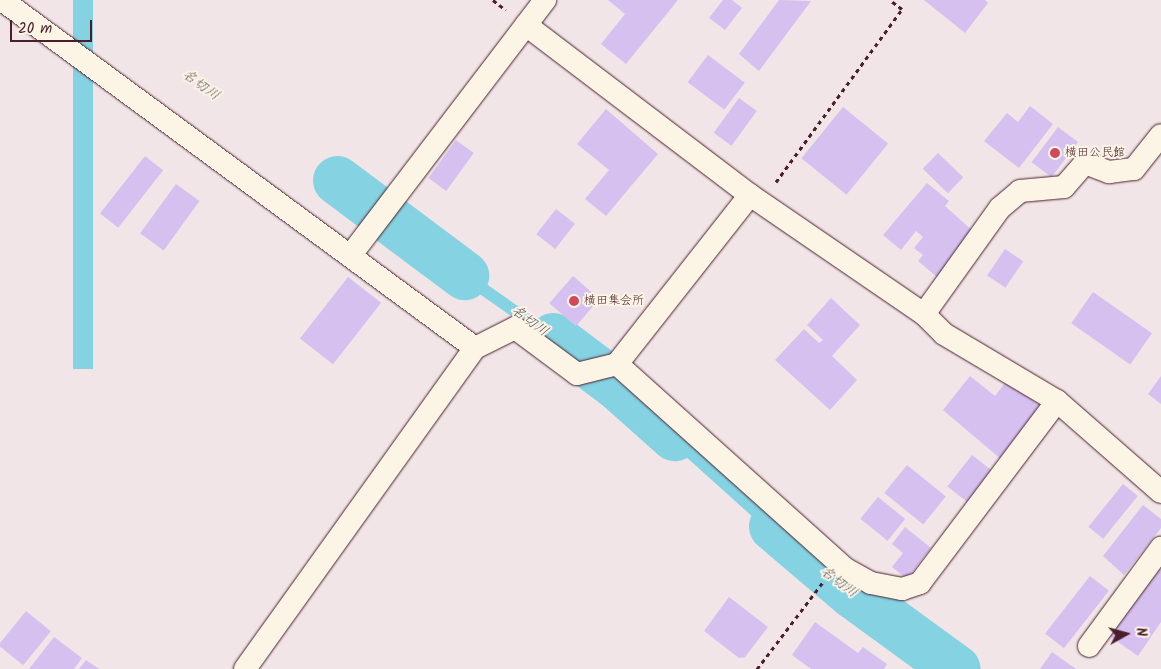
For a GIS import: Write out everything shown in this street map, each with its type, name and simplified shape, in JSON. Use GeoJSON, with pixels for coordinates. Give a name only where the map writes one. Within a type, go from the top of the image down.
{"type":"FeatureCollection","features":[{"type":"Feature","properties":{"kind":"street"},"geometry":{"type":"LineString","coordinates":[[2,0],[475,348]]}},
{"type":"Feature","properties":{"kind":"street"},"geometry":{"type":"LineString","coordinates":[[350,256],[545,0]]}},
{"type":"Feature","properties":{"kind":"street"},"geometry":{"type":"LineString","coordinates":[[526,25],[755,199],[924,314],[944,334],[1057,402],[1161,492]]}},
{"type":"Feature","properties":{"kind":"street"},"geometry":{"type":"LineString","coordinates":[[924,314],[1000,208],[1020,191],[1064,187],[1085,163],[1109,172],[1134,169],[1161,135]]}},
{"type":"Feature","properties":{"kind":"street"},"geometry":{"type":"LineString","coordinates":[[246,669],[475,348],[514,328],[577,374],[617,364],[755,199]]}},
{"type":"Feature","properties":{"kind":"street"},"geometry":{"type":"LineString","coordinates":[[617,364],[844,568],[871,582],[902,589],[920,583],[1057,402]]}},
{"type":"Feature","properties":{"kind":"street"},"geometry":{"type":"LineString","coordinates":[[1089,646],[1161,548]]}},
{"type":"Feature","properties":{"kind":"path"},"geometry":{"type":"LineString","coordinates":[[755,199],[902,9],[890,0]]}},
{"type":"Feature","properties":{"kind":"path"},"geometry":{"type":"LineString","coordinates":[[757,669],[825,580]]}},
{"type":"Feature","properties":{"kind":"water"},"geometry":{"type":"Polygon","coordinates":[[[73,0],[93,0],[93,369],[73,369],[73,0]]]}},
{"type":"Feature","properties":{"kind":"water"},"geometry":{"type":"Polygon","coordinates":[[[412,232],[591,358],[585,367],[405,242],[412,232]]]}},
{"type":"Feature","properties":{"kind":"water"},"geometry":{"type":"Polygon","coordinates":[[[629,388],[828,567],[819,577],[620,398],[629,388]]]}},
{"type":"Feature","properties":{"kind":"water"},"geometry":{"type":"Polygon","coordinates":[[[842,579],[942,655],[964,669],[944,669],[834,588],[842,579]]]}},
{"type":"Feature","properties":{"kind":"building"},"geometry":{"type":"Polygon","coordinates":[[[608,0],[678,0],[626,64],[601,44],[625,14],[608,0]]]}},
{"type":"Feature","properties":{"kind":"building"},"geometry":{"type":"Polygon","coordinates":[[[723,0],[732,0],[742,8],[725,30],[709,18],[723,0]]]}},
{"type":"Feature","properties":{"kind":"building"},"geometry":{"type":"Polygon","coordinates":[[[779,0],[811,1],[759,71],[739,54],[779,0]]]}},
{"type":"Feature","properties":{"kind":"building"},"geometry":{"type":"Polygon","coordinates":[[[924,0],[985,0],[988,3],[965,33],[924,0]]]}},
{"type":"Feature","properties":{"kind":"building"},"geometry":{"type":"Polygon","coordinates":[[[708,55],[745,83],[724,110],[688,82],[708,55]]]}},
{"type":"Feature","properties":{"kind":"building"},"geometry":{"type":"Polygon","coordinates":[[[739,98],[757,111],[732,146],[714,133],[739,98]]]}},
{"type":"Feature","properties":{"kind":"building"},"geometry":{"type":"Polygon","coordinates":[[[1030,106],[1053,124],[1019,168],[984,141],[1007,113],[1018,122],[1030,106]]]}},
{"type":"Feature","properties":{"kind":"building"},"geometry":{"type":"Polygon","coordinates":[[[843,107],[888,144],[847,195],[801,158],[843,107]]]}},
{"type":"Feature","properties":{"kind":"building"},"geometry":{"type":"Polygon","coordinates":[[[606,109],[658,154],[606,216],[585,199],[609,170],[577,144],[606,109]]]}},
{"type":"Feature","properties":{"kind":"building","name":"横田公民館"},"geometry":{"type":"Polygon","coordinates":[[[1058,127],[1078,142],[1051,177],[1032,162],[1058,127]]]}},
{"type":"Feature","properties":{"kind":"building"},"geometry":{"type":"Polygon","coordinates":[[[456,140],[474,153],[446,191],[428,178],[456,140]]]}},
{"type":"Feature","properties":{"kind":"building"},"geometry":{"type":"Polygon","coordinates":[[[938,153],[963,177],[948,193],[923,169],[938,153]]]}},
{"type":"Feature","properties":{"kind":"building"},"geometry":{"type":"Polygon","coordinates":[[[145,156],[163,170],[118,228],[100,214],[145,156]]]}},
{"type":"Feature","properties":{"kind":"building"},"geometry":{"type":"Polygon","coordinates":[[[927,183],[949,201],[945,206],[974,232],[937,277],[918,261],[923,255],[914,248],[923,237],[916,231],[901,250],[883,235],[927,183]]]}},
{"type":"Feature","properties":{"kind":"building"},"geometry":{"type":"Polygon","coordinates":[[[176,184],[199,201],[164,250],[140,233],[176,184]]]}},
{"type":"Feature","properties":{"kind":"building"},"geometry":{"type":"Polygon","coordinates":[[[556,209],[575,224],[555,249],[536,234],[556,209]]]}},
{"type":"Feature","properties":{"kind":"building"},"geometry":{"type":"Polygon","coordinates":[[[1005,249],[1023,261],[1005,288],[987,276],[1005,249]]]}},
{"type":"Feature","properties":{"kind":"building","name":"横田集会所"},"geometry":{"type":"Polygon","coordinates":[[[573,276],[599,299],[576,326],[549,303],[573,276]]]}},
{"type":"Feature","properties":{"kind":"building"},"geometry":{"type":"Polygon","coordinates":[[[348,277],[381,303],[333,364],[300,338],[348,277]]]}},
{"type":"Feature","properties":{"kind":"building"},"geometry":{"type":"Polygon","coordinates":[[[1093,292],[1152,333],[1130,364],[1071,323],[1093,292]]]}},
{"type":"Feature","properties":{"kind":"building"},"geometry":{"type":"Polygon","coordinates":[[[831,298],[860,325],[832,356],[857,380],[830,410],[775,360],[804,329],[819,343],[823,340],[807,325],[831,298]]]}},
{"type":"Feature","properties":{"kind":"building"},"geometry":{"type":"Polygon","coordinates":[[[970,376],[995,396],[1007,380],[1042,407],[1002,460],[943,410],[970,376]]]}},
{"type":"Feature","properties":{"kind":"building"},"geometry":{"type":"Polygon","coordinates":[[[1161,376],[1161,404],[1148,394],[1161,376]]]}},
{"type":"Feature","properties":{"kind":"building"},"geometry":{"type":"Polygon","coordinates":[[[972,455],[995,473],[970,504],[947,487],[972,455]]]}},
{"type":"Feature","properties":{"kind":"building"},"geometry":{"type":"Polygon","coordinates":[[[907,465],[946,496],[923,524],[884,493],[907,465]]]}},
{"type":"Feature","properties":{"kind":"building"},"geometry":{"type":"Polygon","coordinates":[[[1123,484],[1138,496],[1103,539],[1088,527],[1123,484]]]}},
{"type":"Feature","properties":{"kind":"building"},"geometry":{"type":"Polygon","coordinates":[[[878,497],[905,519],[888,541],[860,519],[878,497]]]}},
{"type":"Feature","properties":{"kind":"building"},"geometry":{"type":"Polygon","coordinates":[[[1143,505],[1161,519],[1161,528],[1124,575],[1103,556],[1143,505]]]}},
{"type":"Feature","properties":{"kind":"building"},"geometry":{"type":"Polygon","coordinates":[[[905,527],[931,548],[907,579],[892,567],[903,553],[892,544],[905,527]]]}},
{"type":"Feature","properties":{"kind":"building"},"geometry":{"type":"Polygon","coordinates":[[[1157,566],[1161,570],[1161,622],[1138,656],[1108,635],[1157,566]]]}},
{"type":"Feature","properties":{"kind":"building"},"geometry":{"type":"Polygon","coordinates":[[[1090,576],[1109,591],[1064,648],[1045,634],[1090,576]]]}},
{"type":"Feature","properties":{"kind":"building"},"geometry":{"type":"Polygon","coordinates":[[[729,597],[768,627],[745,657],[739,658],[704,631],[729,597]]]}},
{"type":"Feature","properties":{"kind":"building"},"geometry":{"type":"Polygon","coordinates":[[[26,611],[51,631],[23,665],[0,647],[0,643],[26,611]]]}},
{"type":"Feature","properties":{"kind":"building"},"geometry":{"type":"Polygon","coordinates":[[[815,622],[858,653],[863,647],[887,664],[884,669],[811,669],[792,655],[815,622]]]}},
{"type":"Feature","properties":{"kind":"building"},"geometry":{"type":"Polygon","coordinates":[[[54,637],[82,658],[74,669],[29,669],[54,637]]]}},
{"type":"Feature","properties":{"kind":"building"},"geometry":{"type":"Polygon","coordinates":[[[1052,652],[1076,669],[1040,669],[1052,652]]]}},
{"type":"Feature","properties":{"kind":"building"},"geometry":{"type":"Polygon","coordinates":[[[86,660],[99,669],[79,669],[86,660]]]}},
{"type":"Feature","properties":{"kind":"waterway","name":"名切川"},"geometry":{"type":"LineString","coordinates":[[337,180],[464,275]]}},
{"type":"Feature","properties":{"kind":"waterway","name":"名切川"},"geometry":{"type":"LineString","coordinates":[[553,337],[619,387],[674,436]]}},
{"type":"Feature","properties":{"kind":"waterway","name":"名切川"},"geometry":{"type":"LineString","coordinates":[[773,526],[853,594],[956,669]]}},
{"type":"Feature","properties":{"kind":"place","name":"横田公民館"},"geometry":{"type":"Point","coordinates":[1055,153]}},
{"type":"Feature","properties":{"kind":"place","name":"横田集会所"},"geometry":{"type":"Point","coordinates":[574,301]}}]}
